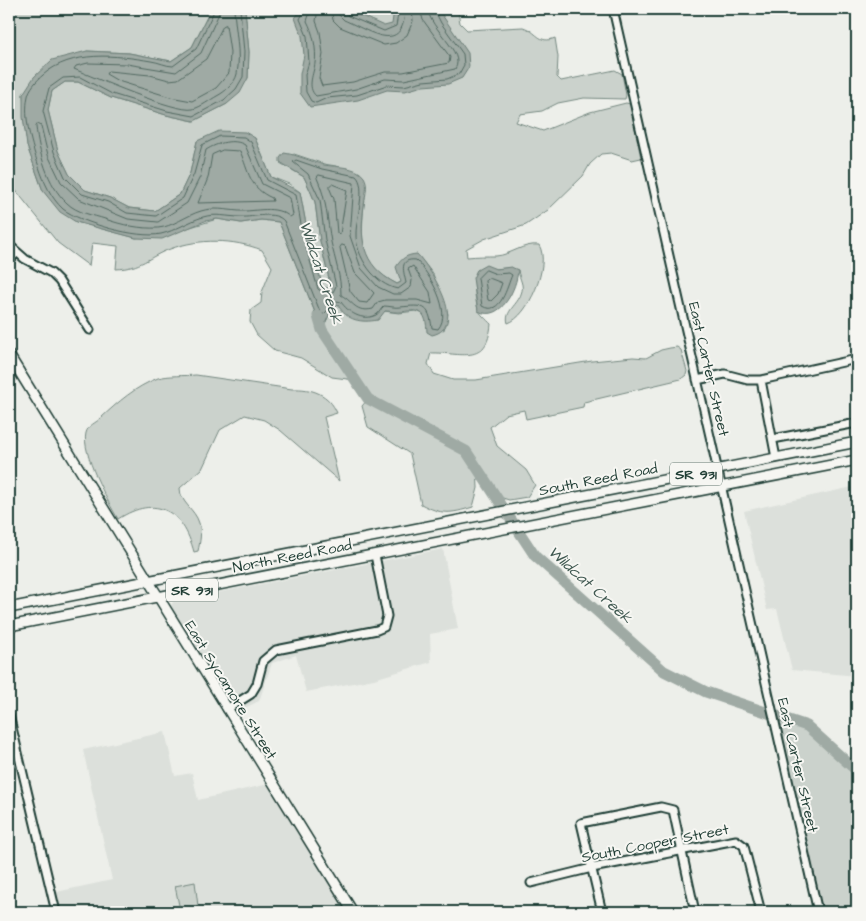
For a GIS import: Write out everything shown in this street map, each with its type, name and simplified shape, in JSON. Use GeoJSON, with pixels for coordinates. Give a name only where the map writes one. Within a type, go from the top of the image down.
{"type":"FeatureCollection","features":[{"type":"Feature","properties":{"kind":"main road","name":"East Sycamore Street"},"geometry":{"type":"LineString","coordinates":[[9,354],[147,581],[353,912]]}},
{"type":"Feature","properties":{"kind":"main road","name":"South Reed Road"},"geometry":{"type":"LineString","coordinates":[[373,537],[857,442]]}},
{"type":"Feature","properties":{"kind":"main road","name":"South Reed Road"},"geometry":{"type":"LineString","coordinates":[[375,555],[857,460]]}},
{"type":"Feature","properties":{"kind":"main road","name":"North Reed Road"},"geometry":{"type":"LineString","coordinates":[[9,608],[373,537]]}},
{"type":"Feature","properties":{"kind":"main road","name":"North Reed Road"},"geometry":{"type":"LineString","coordinates":[[11,627],[157,596],[375,555]]}},
{"type":"Feature","properties":{"kind":"street","name":"East Carter Street"},"geometry":{"type":"LineString","coordinates":[[612,9],[719,469],[778,741],[818,912]]}},
{"type":"Feature","properties":{"kind":"street"},"geometry":{"type":"LineString","coordinates":[[9,246],[25,259],[51,273],[59,281],[90,330]]}},
{"type":"Feature","properties":{"kind":"street"},"geometry":{"type":"LineString","coordinates":[[9,261],[17,252]]}},
{"type":"Feature","properties":{"kind":"street"},"geometry":{"type":"LineString","coordinates":[[698,380],[725,374],[748,380],[761,380],[857,359]]}},
{"type":"Feature","properties":{"kind":"street"},"geometry":{"type":"LineString","coordinates":[[761,380],[776,458]]}},
{"type":"Feature","properties":{"kind":"street"},"geometry":{"type":"LineString","coordinates":[[773,439],[857,423]]}},
{"type":"Feature","properties":{"kind":"street"},"geometry":{"type":"LineString","coordinates":[[227,709],[251,694],[257,684],[263,661],[276,650],[384,627],[387,616],[375,555]]}},
{"type":"Feature","properties":{"kind":"street"},"geometry":{"type":"LineString","coordinates":[[9,715],[56,912]]}},
{"type":"Feature","properties":{"kind":"street"},"geometry":{"type":"LineString","coordinates":[[602,912],[581,823],[661,807],[673,810],[695,912]]}},
{"type":"Feature","properties":{"kind":"street","name":"South Cooper Street"},"geometry":{"type":"LineString","coordinates":[[531,883],[592,868],[736,840],[744,846],[761,912]]}},
{"type":"Feature","properties":{"kind":"shaded area"},"geometry":{"type":"Polygon","coordinates":[[[9,9],[211,9],[192,47],[171,61],[129,53],[87,51],[23,94],[27,146],[43,191],[76,222],[136,238],[184,229],[217,219],[241,223],[261,220],[279,222],[322,330],[331,311],[338,305],[399,313],[416,311],[427,318],[427,324],[444,330],[448,314],[433,274],[417,254],[401,282],[397,284],[375,268],[369,260],[363,240],[364,203],[336,166],[294,154],[280,163],[304,177],[315,202],[320,241],[331,287],[323,288],[308,235],[300,192],[289,184],[271,177],[255,138],[197,141],[190,173],[180,194],[155,211],[129,208],[110,198],[85,190],[69,174],[58,151],[48,110],[52,91],[65,82],[78,82],[111,98],[166,115],[194,121],[227,104],[248,78],[249,52],[245,9],[460,9],[458,12],[460,23],[467,30],[523,27],[542,39],[550,40],[555,38],[558,57],[557,77],[561,81],[615,70],[622,74],[625,99],[584,98],[558,103],[542,111],[520,114],[516,122],[543,131],[590,112],[626,103],[630,104],[641,158],[632,160],[611,153],[601,154],[590,164],[583,176],[548,210],[526,225],[484,239],[466,249],[467,257],[496,256],[528,246],[539,245],[542,254],[540,277],[530,301],[516,319],[508,323],[508,315],[522,291],[518,270],[508,268],[477,270],[474,283],[475,295],[480,313],[491,324],[489,338],[484,347],[478,352],[471,354],[431,353],[428,364],[434,374],[453,380],[476,380],[592,361],[633,357],[646,358],[661,350],[677,347],[681,350],[687,371],[686,375],[681,379],[584,402],[583,407],[526,419],[524,410],[506,414],[490,427],[497,446],[526,470],[535,485],[527,497],[509,500],[496,496],[477,468],[478,488],[473,507],[458,511],[441,512],[421,504],[410,454],[368,427],[362,406],[368,399],[355,380],[332,377],[301,358],[275,351],[257,335],[250,322],[251,310],[261,303],[262,292],[272,267],[262,250],[228,242],[193,243],[162,252],[132,267],[116,269],[118,246],[92,243],[89,266],[58,243],[9,182],[9,9]]]}},
{"type":"Feature","properties":{"kind":"shaded area"},"geometry":{"type":"Polygon","coordinates":[[[196,375],[313,391],[325,397],[334,406],[337,413],[324,417],[339,481],[280,430],[264,420],[245,415],[220,430],[202,469],[180,488],[182,498],[197,518],[200,526],[201,533],[198,551],[194,552],[183,526],[167,511],[145,508],[118,519],[91,465],[87,452],[87,430],[127,395],[142,386],[162,377],[196,375]]]}},
{"type":"Feature","properties":{"kind":"shaded area"},"geometry":{"type":"Polygon","coordinates":[[[857,486],[857,676],[792,670],[777,609],[767,610],[744,511],[857,486]]]}},
{"type":"Feature","properties":{"kind":"shaded area"},"geometry":{"type":"Polygon","coordinates":[[[443,549],[458,629],[430,634],[431,662],[374,679],[306,692],[296,655],[272,663],[259,701],[234,713],[171,607],[173,601],[443,549]]]}},
{"type":"Feature","properties":{"kind":"shaded area"},"geometry":{"type":"Polygon","coordinates":[[[773,714],[807,726],[857,771],[857,912],[818,912],[773,714]]]}},
{"type":"Feature","properties":{"kind":"shaded area"},"geometry":{"type":"Polygon","coordinates":[[[165,732],[175,776],[192,773],[198,800],[273,783],[353,912],[56,912],[52,893],[112,880],[83,750],[165,732]]]}},
{"type":"Feature","properties":{"kind":"shaded area"},"geometry":{"type":"Polygon","coordinates":[[[195,882],[198,906],[180,910],[175,886],[195,882]]]}},
{"type":"Feature","properties":{"kind":"water"},"geometry":{"type":"Polygon","coordinates":[[[211,9],[245,9],[249,52],[248,78],[240,93],[227,104],[194,121],[166,115],[111,98],[78,82],[65,82],[52,91],[48,110],[58,151],[69,174],[85,190],[110,198],[129,208],[155,211],[180,194],[190,173],[197,141],[219,131],[245,132],[255,138],[271,177],[300,192],[308,235],[323,288],[331,287],[320,241],[315,202],[304,177],[280,162],[280,158],[284,153],[324,165],[346,168],[361,173],[366,182],[362,226],[365,249],[369,259],[376,268],[397,284],[401,282],[396,267],[400,261],[410,255],[417,254],[438,284],[444,297],[447,321],[443,330],[432,335],[427,332],[424,316],[422,313],[414,311],[385,311],[378,320],[360,321],[350,318],[338,305],[331,311],[322,330],[279,222],[261,220],[241,223],[217,219],[205,221],[162,239],[136,238],[76,222],[60,212],[43,191],[27,146],[23,117],[23,94],[34,77],[52,60],[87,51],[129,53],[171,61],[192,47],[211,9]]]}},
{"type":"Feature","properties":{"kind":"water"},"geometry":{"type":"Polygon","coordinates":[[[302,9],[337,9],[353,12],[384,26],[392,24],[394,9],[438,9],[468,53],[469,67],[462,78],[448,84],[423,86],[405,91],[387,90],[358,100],[310,107],[300,93],[300,74],[304,55],[302,36],[295,18],[302,9]]]}},
{"type":"Feature","properties":{"kind":"water"},"geometry":{"type":"Polygon","coordinates":[[[486,265],[496,269],[511,267],[518,270],[515,286],[506,302],[494,312],[486,313],[478,311],[473,278],[477,270],[486,265]]]}},
{"type":"Feature","properties":{"kind":"waterway","name":"Wildcat Creek"},"geometry":{"type":"LineString","coordinates":[[318,316],[322,330],[368,399],[466,451],[535,556],[664,671],[706,692],[807,726],[857,771]]}}]}
